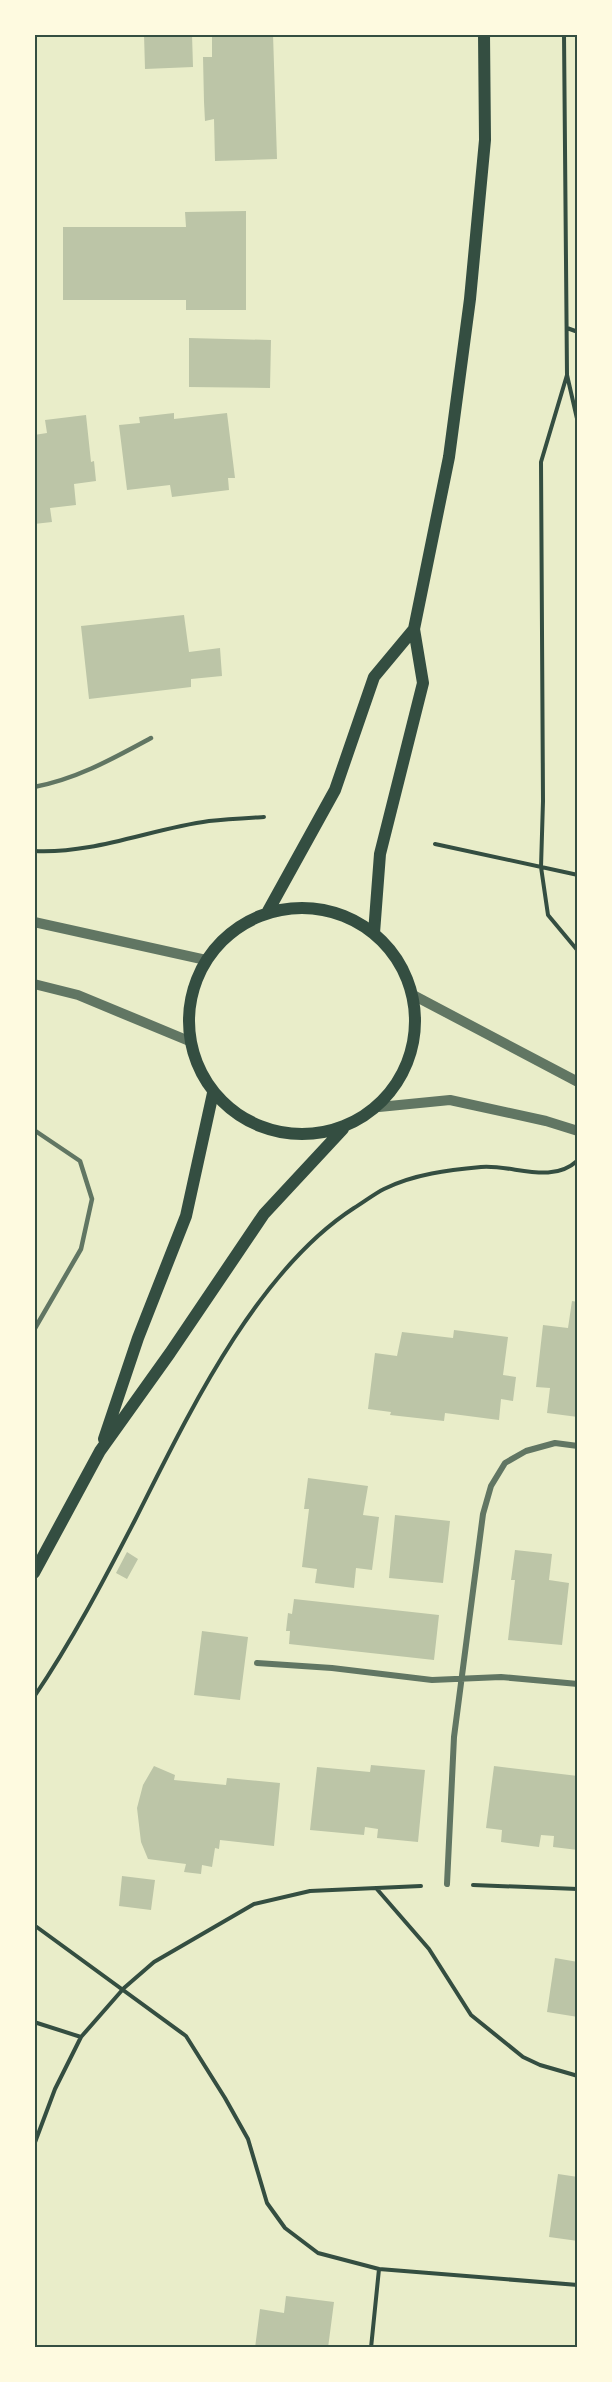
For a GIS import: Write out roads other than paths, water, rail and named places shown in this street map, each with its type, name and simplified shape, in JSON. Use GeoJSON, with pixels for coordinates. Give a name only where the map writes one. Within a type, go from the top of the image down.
{"type":"FeatureCollection","features":[{"type":"Feature","properties":{"kind":"main road"},"geometry":{"type":"LineString","coordinates":[[374,933],[380,854],[423,683],[414,629],[449,457],[470,299],[485,140],[484,34]]}},
{"type":"Feature","properties":{"kind":"main road"},"geometry":{"type":"LineString","coordinates":[[267,913],[334,790],[374,677],[414,629]]}},
{"type":"Feature","properties":{"kind":"main road"},"geometry":{"type":"LineString","coordinates":[[34,1573],[100,1451],[264,1214],[343,1129],[379,1107],[404,1073],[416,1032],[413,995],[399,961],[374,933],[342,915],[306,905],[267,913],[232,931],[206,960],[190,999],[189,1041],[198,1069],[213,1093],[234,1114],[259,1127],[301,1136],[343,1129]]}},
{"type":"Feature","properties":{"kind":"main road"},"geometry":{"type":"LineString","coordinates":[[100,1451],[138,1338],[186,1216],[213,1093]]}},
{"type":"Feature","properties":{"kind":"street"},"geometry":{"type":"LineString","coordinates":[[34,921],[206,960]]}},
{"type":"Feature","properties":{"kind":"street"},"geometry":{"type":"LineString","coordinates":[[34,984],[78,995],[189,1041]]}},
{"type":"Feature","properties":{"kind":"street"},"geometry":{"type":"LineString","coordinates":[[413,995],[578,1083]]}},
{"type":"Feature","properties":{"kind":"street"},"geometry":{"type":"LineString","coordinates":[[379,1107],[450,1100],[546,1121],[578,1131]]}},
{"type":"Feature","properties":{"kind":"street"},"geometry":{"type":"LineString","coordinates":[[447,1884],[454,1737],[483,1514],[491,1486],[505,1463],[526,1451],[555,1443],[578,1446]]}},
{"type":"Feature","properties":{"kind":"street"},"geometry":{"type":"LineString","coordinates":[[256,1663],[332,1668],[432,1680],[501,1677],[578,1684]]}},
{"type":"Feature","properties":{"kind":"lane"},"geometry":{"type":"LineString","coordinates":[[34,787],[57,782],[106,762],[151,738]]}},
{"type":"Feature","properties":{"kind":"lane"},"geometry":{"type":"LineString","coordinates":[[34,1130],[80,1161],[92,1199],[81,1249],[34,1330]]}}]}
